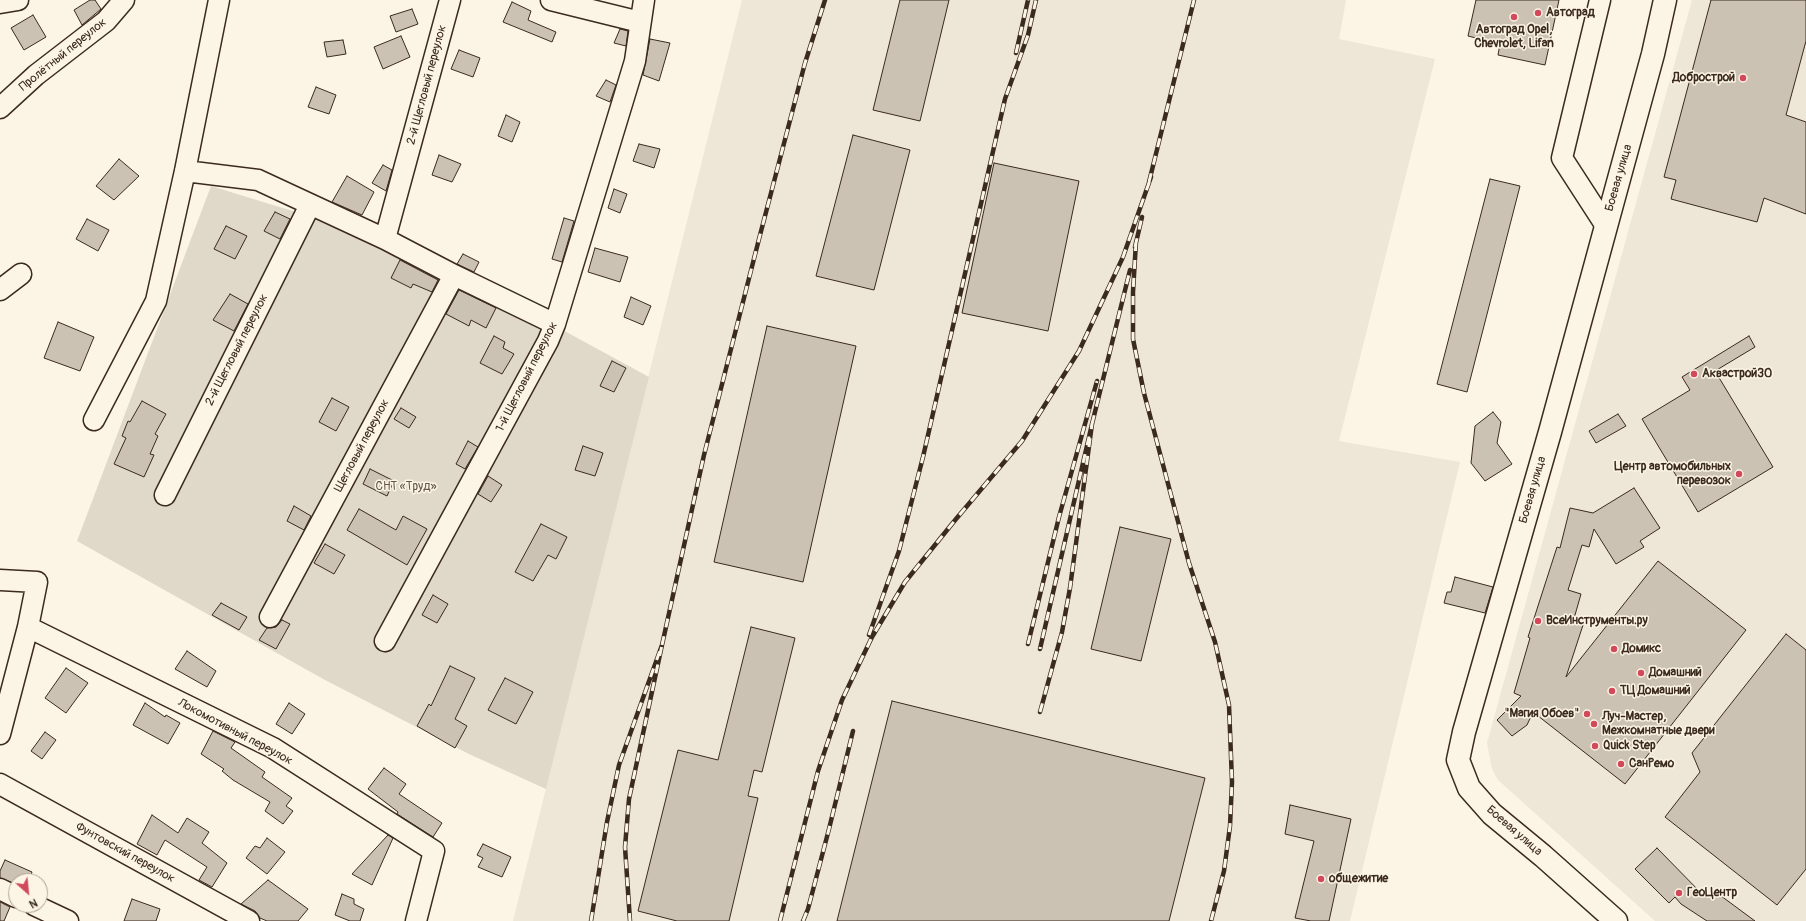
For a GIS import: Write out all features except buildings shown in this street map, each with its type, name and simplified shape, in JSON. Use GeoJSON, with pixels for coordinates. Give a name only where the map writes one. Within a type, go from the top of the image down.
{"type":"FeatureCollection","features":[{"type":"Feature","properties":{"kind":"main road","name":"Боевая улица"},"geometry":{"type":"LineString","coordinates":[[1616,921],[1543,856],[1492,814],[1469,788],[1458,760],[1550,432],[1653,54],[1665,0]]}},
{"type":"Feature","properties":{"kind":"street"},"geometry":{"type":"LineString","coordinates":[[0,3],[18,0]]}},
{"type":"Feature","properties":{"kind":"street","name":"Пролётный переулок"},"geometry":{"type":"LineString","coordinates":[[0,108],[36,75],[106,21],[124,0]]}},
{"type":"Feature","properties":{"kind":"street"},"geometry":{"type":"LineString","coordinates":[[94,420],[156,301],[185,171],[219,0]]}},
{"type":"Feature","properties":{"kind":"street","name":"2-й Щегловый переулок"},"geometry":{"type":"LineString","coordinates":[[385,239],[450,0]]}},
{"type":"Feature","properties":{"kind":"street"},"geometry":{"type":"LineString","coordinates":[[551,0],[640,22]]}},
{"type":"Feature","properties":{"kind":"street","name":"1-й Щегловый переулок"},"geometry":{"type":"LineString","coordinates":[[386,641],[548,341],[555,324],[635,61],[644,0]]}},
{"type":"Feature","properties":{"kind":"street"},"geometry":{"type":"LineString","coordinates":[[1600,0],[1562,158],[1606,226]]}},
{"type":"Feature","properties":{"kind":"street"},"geometry":{"type":"LineString","coordinates":[[185,171],[258,180],[385,239],[454,276],[555,324]]}},
{"type":"Feature","properties":{"kind":"street","name":"2-й Щегловый переулок"},"geometry":{"type":"LineString","coordinates":[[165,495],[310,205]]}},
{"type":"Feature","properties":{"kind":"street"},"geometry":{"type":"LineString","coordinates":[[0,290],[22,274]]}},
{"type":"Feature","properties":{"kind":"street","name":"Щегловый переулок"},"geometry":{"type":"LineString","coordinates":[[270,617],[454,276]]}},
{"type":"Feature","properties":{"kind":"street"},"geometry":{"type":"LineString","coordinates":[[0,580],[37,582],[28,627],[0,734]]}},
{"type":"Feature","properties":{"kind":"street","name":"Локомотивный переулок"},"geometry":{"type":"LineString","coordinates":[[28,627],[273,748],[434,851],[416,921]]}},
{"type":"Feature","properties":{"kind":"street","name":"Фунтовский переулок"},"geometry":{"type":"LineString","coordinates":[[0,784],[249,921]]}},
{"type":"Feature","properties":{"kind":"street"},"geometry":{"type":"LineString","coordinates":[[48,912],[68,921]]}},
{"type":"Feature","properties":{"kind":"shaded area"},"geometry":{"type":"Polygon","coordinates":[[[742,0],[1346,0],[1339,39],[1435,59],[1339,441],[1460,462],[1350,921],[513,921],[742,0]]]}},
{"type":"Feature","properties":{"kind":"shaded area"},"geometry":{"type":"Polygon","coordinates":[[[1692,0],[1806,0],[1806,921],[1655,921],[1498,780],[1492,769],[1487,743],[1692,0]]]}},
{"type":"Feature","properties":{"kind":"green space","name":"СНТ «Труд»"},"geometry":{"type":"Polygon","coordinates":[[[211,186],[299,213],[312,212],[559,328],[649,377],[546,789],[469,754],[325,680],[77,541],[211,186]]]}},
{"type":"Feature","properties":{"kind":"railway"},"geometry":{"type":"LineString","coordinates":[[662,645],[704,455],[805,63],[825,0]]}},
{"type":"Feature","properties":{"kind":"railway"},"geometry":{"type":"LineString","coordinates":[[1016,53],[1028,0]]}},
{"type":"Feature","properties":{"kind":"railway"},"geometry":{"type":"LineString","coordinates":[[869,635],[899,551],[923,457],[1005,99],[1028,35],[1036,0]]}},
{"type":"Feature","properties":{"kind":"railway"},"geometry":{"type":"LineString","coordinates":[[1149,182],[1194,0]]}},
{"type":"Feature","properties":{"kind":"railway"},"geometry":{"type":"LineString","coordinates":[[780,921],[818,771],[842,700],[872,637],[905,582],[1022,441],[1079,351],[1123,257],[1151,177]]}},
{"type":"Feature","properties":{"kind":"railway"},"geometry":{"type":"LineString","coordinates":[[1135,247],[1142,217]]}},
{"type":"Feature","properties":{"kind":"railway"},"geometry":{"type":"LineString","coordinates":[[1136,242],[1133,292],[1133,339],[1144,393],[1189,563],[1215,642],[1229,705],[1232,782],[1230,826],[1224,871],[1211,921]]}},
{"type":"Feature","properties":{"kind":"railway"},"geometry":{"type":"LineString","coordinates":[[1092,424],[1130,270]]}},
{"type":"Feature","properties":{"kind":"railway"},"geometry":{"type":"LineString","coordinates":[[1028,644],[1059,517],[1097,381]]}},
{"type":"Feature","properties":{"kind":"railway"},"geometry":{"type":"LineString","coordinates":[[1040,649],[1092,424],[1070,588],[1062,632],[1040,712]]}},
{"type":"Feature","properties":{"kind":"railway"},"geometry":{"type":"LineString","coordinates":[[591,921],[607,822],[619,765],[662,645],[629,799],[625,847],[630,921]]}},
{"type":"Feature","properties":{"kind":"railway"},"geometry":{"type":"LineString","coordinates":[[803,921],[808,909],[853,731]]}},
{"type":"Feature","properties":{"kind":"place","name":"Автоград"},"geometry":{"type":"Point","coordinates":[1538,13]}},
{"type":"Feature","properties":{"kind":"place","name":"Автоград Opel, Chevrolet, Lifan"},"geometry":{"type":"Point","coordinates":[1514,17]}},
{"type":"Feature","properties":{"kind":"place","name":"Добрострой"},"geometry":{"type":"Point","coordinates":[1743,78]}},
{"type":"Feature","properties":{"kind":"place","name":"Аквастрой30"},"geometry":{"type":"Point","coordinates":[1694,374]}},
{"type":"Feature","properties":{"kind":"place","name":"Центр автомобильных перевозок"},"geometry":{"type":"Point","coordinates":[1739,474]}},
{"type":"Feature","properties":{"kind":"place","name":"ВсеИнструменты.ру"},"geometry":{"type":"Point","coordinates":[1538,621]}},
{"type":"Feature","properties":{"kind":"place","name":"Домикс"},"geometry":{"type":"Point","coordinates":[1614,649]}},
{"type":"Feature","properties":{"kind":"place","name":"Домашний"},"geometry":{"type":"Point","coordinates":[1641,673]}},
{"type":"Feature","properties":{"kind":"place","name":"ТЦ Домашний"},"geometry":{"type":"Point","coordinates":[1612,691]}},
{"type":"Feature","properties":{"kind":"place","name":"\"Магия Обоев\""},"geometry":{"type":"Point","coordinates":[1587,714]}},
{"type":"Feature","properties":{"kind":"place","name":"Луч-Мастер, Межкомнатные двери"},"geometry":{"type":"Point","coordinates":[1594,724]}},
{"type":"Feature","properties":{"kind":"place","name":"Quick Step"},"geometry":{"type":"Point","coordinates":[1595,746]}},
{"type":"Feature","properties":{"kind":"place","name":"СанРемо"},"geometry":{"type":"Point","coordinates":[1621,764]}},
{"type":"Feature","properties":{"kind":"place","name":"общежитие"},"geometry":{"type":"Point","coordinates":[1321,879]}},
{"type":"Feature","properties":{"kind":"place","name":"ГеоЦентр"},"geometry":{"type":"Point","coordinates":[1679,893]}}]}
